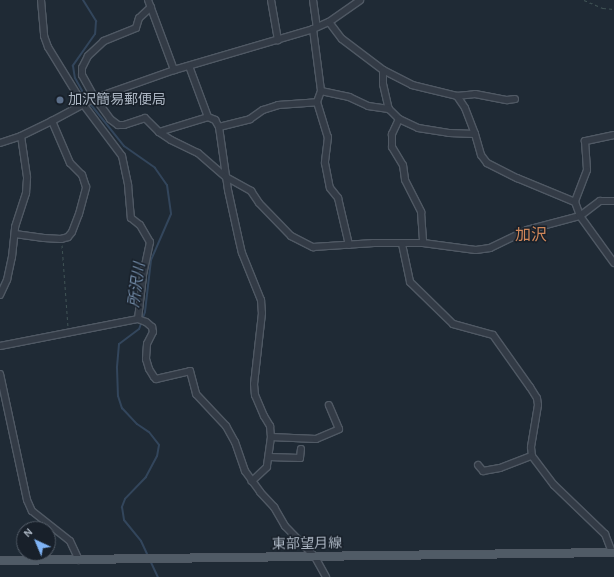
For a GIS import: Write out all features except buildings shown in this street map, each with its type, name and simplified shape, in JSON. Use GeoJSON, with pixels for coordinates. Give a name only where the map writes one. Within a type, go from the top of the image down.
{"type":"FeatureCollection","features":[{"type":"Feature","properties":{"kind":"main road","name":"東部望月線"},"geometry":{"type":"LineString","coordinates":[[0,560],[138,560],[613,552]]}},
{"type":"Feature","properties":{"kind":"street"},"geometry":{"type":"LineString","coordinates":[[41,0],[44,36],[48,47],[83,104],[122,156],[128,185],[131,218],[140,225],[150,242],[143,276],[138,319]]}},
{"type":"Feature","properties":{"kind":"street"},"geometry":{"type":"LineString","coordinates":[[148,0],[174,70]]}},
{"type":"Feature","properties":{"kind":"street"},"geometry":{"type":"LineString","coordinates":[[270,0],[278,40]]}},
{"type":"Feature","properties":{"kind":"street"},"geometry":{"type":"LineString","coordinates":[[313,0],[321,91],[317,102],[328,137],[325,163],[330,188],[338,198],[349,245]]}},
{"type":"Feature","properties":{"kind":"street"},"geometry":{"type":"LineString","coordinates":[[0,143],[20,136],[52,121],[95,98],[174,70],[315,28],[329,22],[360,0]]}},
{"type":"Feature","properties":{"kind":"street"},"geometry":{"type":"LineString","coordinates":[[151,7],[139,18],[136,28],[104,41],[85,61],[82,68],[82,76],[95,98],[110,119],[118,125],[124,125],[144,118],[159,132],[171,140],[198,153],[226,176],[251,191],[259,203],[287,232],[302,243],[313,247],[374,242],[402,244],[423,243],[476,250],[490,248],[527,230],[580,216],[600,201],[614,201]]}},
{"type":"Feature","properties":{"kind":"street"},"geometry":{"type":"LineString","coordinates":[[329,22],[342,39],[383,70],[412,85],[457,96],[475,94],[507,100],[515,99]]}},
{"type":"Feature","properties":{"kind":"street"},"geometry":{"type":"LineString","coordinates":[[189,66],[208,118]]}},
{"type":"Feature","properties":{"kind":"street"},"geometry":{"type":"LineString","coordinates":[[383,70],[383,84],[388,109]]}},
{"type":"Feature","properties":{"kind":"street"},"geometry":{"type":"LineString","coordinates":[[321,91],[349,97],[368,106],[388,109],[399,119],[418,128],[449,133],[475,134]]}},
{"type":"Feature","properties":{"kind":"street"},"geometry":{"type":"LineString","coordinates":[[457,96],[465,108],[481,155],[487,163],[517,178],[575,202]]}},
{"type":"Feature","properties":{"kind":"street"},"geometry":{"type":"LineString","coordinates":[[219,127],[250,119],[263,110],[278,105],[317,102]]}},
{"type":"Feature","properties":{"kind":"street"},"geometry":{"type":"LineString","coordinates":[[159,132],[208,118],[215,120],[219,127],[228,190],[242,253],[261,300],[262,313],[254,384],[255,395],[270,426],[271,437],[267,467],[252,481]]}},
{"type":"Feature","properties":{"kind":"street"},"geometry":{"type":"LineString","coordinates":[[399,119],[392,134],[392,147],[403,165],[405,180],[421,212],[423,243]]}},
{"type":"Feature","properties":{"kind":"street"},"geometry":{"type":"LineString","coordinates":[[15,234],[61,238],[68,236],[72,232],[79,214],[86,187],[82,175],[70,163],[52,121]]}},
{"type":"Feature","properties":{"kind":"street"},"geometry":{"type":"LineString","coordinates":[[614,135],[585,141],[587,170],[575,202],[580,216],[614,263]]}},
{"type":"Feature","properties":{"kind":"street"},"geometry":{"type":"LineString","coordinates":[[0,295],[7,280],[15,234],[14,227],[26,193],[27,176],[20,136]]}},
{"type":"Feature","properties":{"kind":"street"},"geometry":{"type":"LineString","coordinates":[[402,244],[410,282],[453,324],[493,335],[534,392],[538,405],[531,446],[532,456],[554,485],[605,534],[613,552]]}},
{"type":"Feature","properties":{"kind":"street"},"geometry":{"type":"LineString","coordinates":[[0,346],[138,319],[146,322],[152,327],[153,332],[147,344],[146,359],[148,369],[156,379],[190,371],[196,394],[226,426],[235,442],[245,471],[274,507],[285,526],[315,557],[326,577]]}},
{"type":"Feature","properties":{"kind":"street"},"geometry":{"type":"LineString","coordinates":[[0,374],[27,500],[32,511],[70,541],[79,560]]}},
{"type":"Feature","properties":{"kind":"street"},"geometry":{"type":"LineString","coordinates":[[271,437],[316,439],[339,429],[329,405]]}},
{"type":"Feature","properties":{"kind":"street"},"geometry":{"type":"LineString","coordinates":[[269,457],[300,458],[301,449]]}},
{"type":"Feature","properties":{"kind":"street"},"geometry":{"type":"LineString","coordinates":[[478,465],[483,471],[500,468],[532,456]]}},
{"type":"Feature","properties":{"kind":"path"},"geometry":{"type":"LineString","coordinates":[[584,0],[603,8],[614,9]]}},
{"type":"Feature","properties":{"kind":"path"},"geometry":{"type":"LineString","coordinates":[[61,238],[69,332]]}},
{"type":"Feature","properties":{"kind":"waterway","name":"所沢川"},"geometry":{"type":"LineString","coordinates":[[83,0],[96,21],[95,34],[73,66],[75,78],[88,101],[124,146],[155,168],[167,185],[171,214],[151,260],[145,312],[139,329],[119,344],[117,368],[118,396],[122,408],[137,424],[149,432],[159,445],[157,456],[146,477],[125,499],[122,507],[124,520],[141,541],[158,577]]}},
{"type":"Feature","properties":{"kind":"place","name":"加沢簡易郵便局"},"geometry":{"type":"Point","coordinates":[60,100]}},
{"type":"Feature","properties":{"kind":"district","name":"加沢"},"geometry":{"type":"Point","coordinates":[531,235]}}]}
